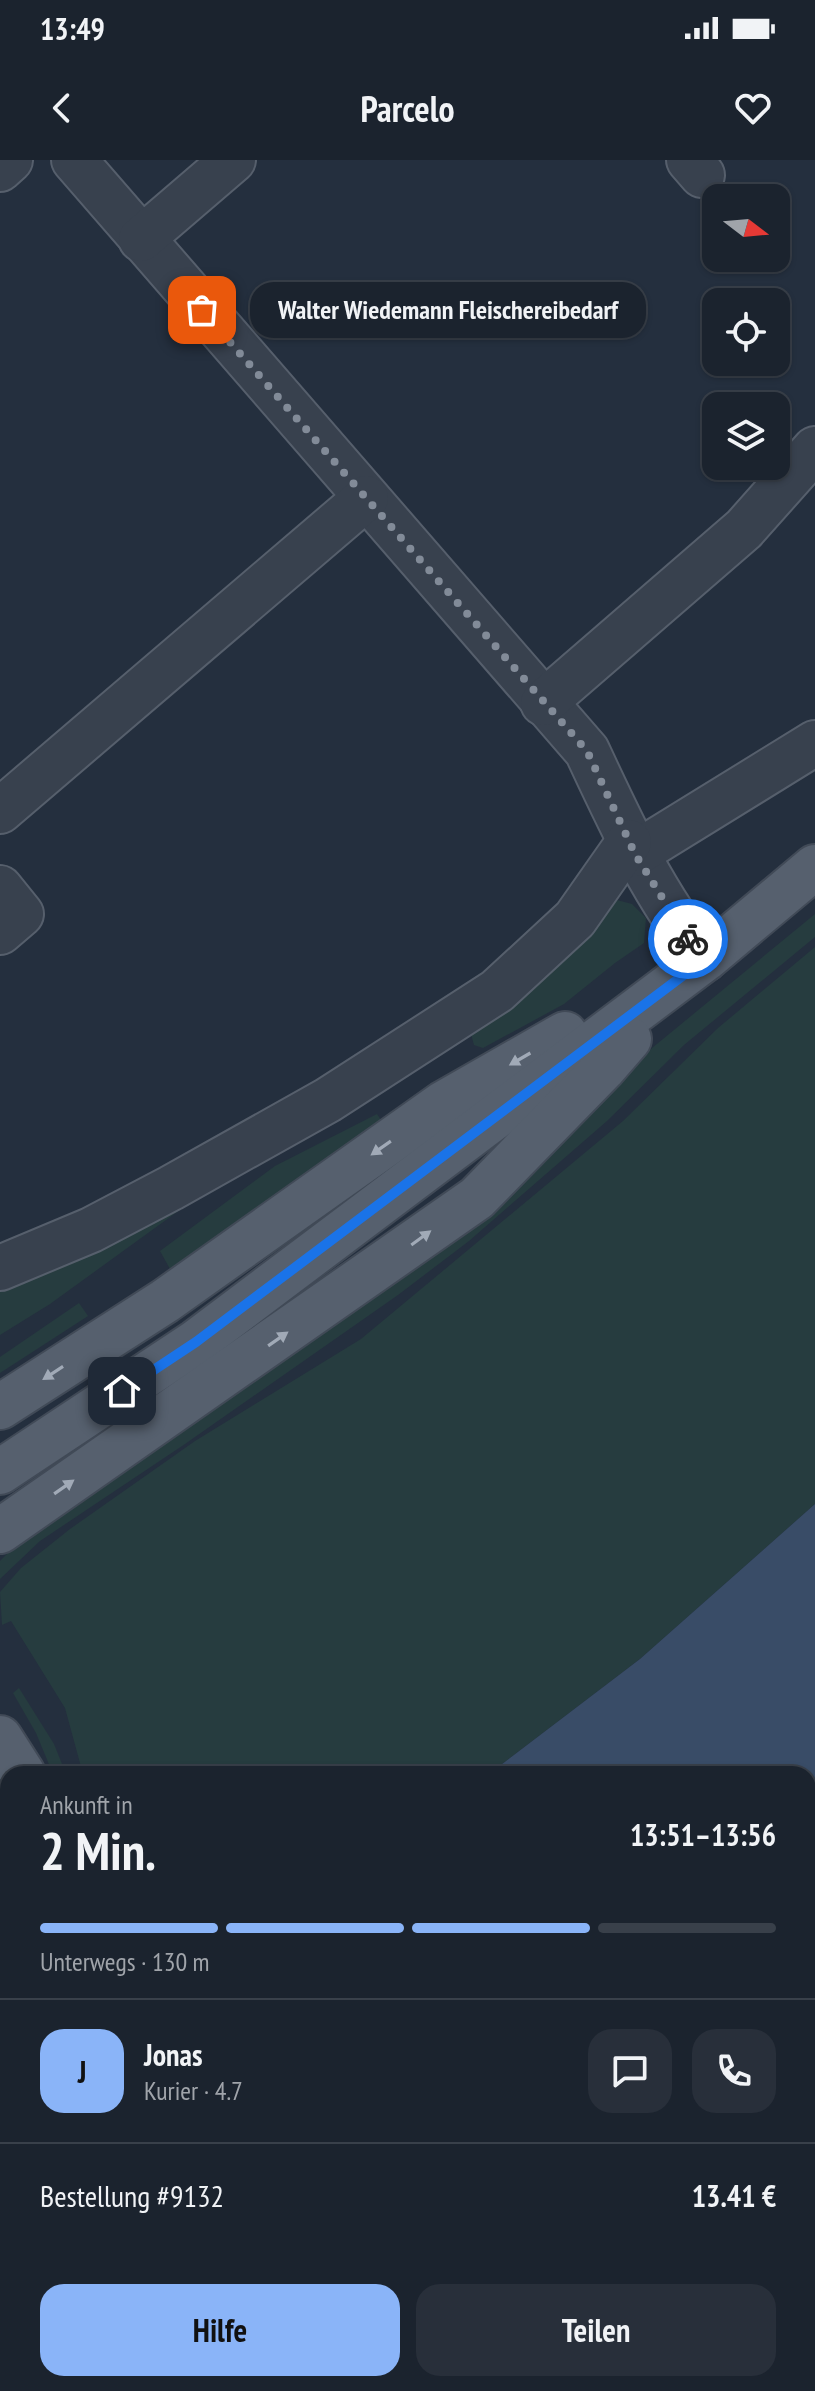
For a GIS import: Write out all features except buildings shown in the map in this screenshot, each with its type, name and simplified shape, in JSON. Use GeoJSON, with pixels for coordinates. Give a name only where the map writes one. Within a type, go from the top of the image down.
{"type":"FeatureCollection","features":[{"type":"Feature","properties":{"kind":"main road"},"geometry":{"type":"LineString","coordinates":[[0,1472],[196,1342],[696,964],[815,867]]}},
{"type":"Feature","properties":{"kind":"main road"},"geometry":{"type":"LineString","coordinates":[[0,1407],[165,1301],[444,1103],[696,964]]}},
{"type":"Feature","properties":{"kind":"main road"},"geometry":{"type":"LineString","coordinates":[[0,1531],[477,1198],[603,1069],[696,964]]}},
{"type":"Feature","properties":{"kind":"main road"},"geometry":{"type":"LineString","coordinates":[[0,1738],[18,1766]]}},
{"type":"Feature","properties":{"kind":"street"},"geometry":{"type":"LineString","coordinates":[[0,169],[10,160]]}},
{"type":"Feature","properties":{"kind":"street"},"geometry":{"type":"LineString","coordinates":[[74,160],[587,751],[632,848],[680,929],[696,964]]}},
{"type":"Feature","properties":{"kind":"street"},"geometry":{"type":"LineString","coordinates":[[141,239],[233,160]]}},
{"type":"Feature","properties":{"kind":"street"},"geometry":{"type":"LineString","coordinates":[[543,703],[744,529],[815,449]]}},
{"type":"Feature","properties":{"kind":"street"},"geometry":{"type":"LineString","coordinates":[[0,811],[366,498]]}},
{"type":"Feature","properties":{"kind":"street"},"geometry":{"type":"LineString","coordinates":[[0,1268],[91,1230],[328,1100],[497,991],[575,919],[632,848],[815,743]]}},
{"type":"Feature","properties":{"kind":"street"},"geometry":{"type":"LineString","coordinates":[[0,888],[21,914],[0,932]]}},
{"type":"Feature","properties":{"kind":"green space"},"geometry":{"type":"Polygon","coordinates":[[[613,899],[632,904],[646,918],[644,943],[564,1004],[483,1048],[474,1045],[471,1034],[613,899]]]}},
{"type":"Feature","properties":{"kind":"green space"},"geometry":{"type":"Polygon","coordinates":[[[815,914],[815,937],[684,1045],[607,1121],[469,1241],[398,1295],[185,1444],[40,1541],[0,1579],[0,1561],[18,1543],[601,1090],[815,914]]]}},
{"type":"Feature","properties":{"kind":"green space"},"geometry":{"type":"Polygon","coordinates":[[[815,947],[815,1504],[640,1659],[500,1766],[81,1766],[65,1708],[11,1621],[2,1625],[0,1592],[21,1568],[70,1529],[195,1441],[361,1339],[623,1121],[718,1028],[815,947]]]}},
{"type":"Feature","properties":{"kind":"green space"},"geometry":{"type":"Polygon","coordinates":[[[377,1114],[383,1123],[229,1235],[170,1269],[160,1251],[275,1166],[377,1114]]]}},
{"type":"Feature","properties":{"kind":"green space"},"geometry":{"type":"Polygon","coordinates":[[[275,1141],[50,1304],[0,1335],[0,1281],[275,1141]]]}},
{"type":"Feature","properties":{"kind":"green space"},"geometry":{"type":"Polygon","coordinates":[[[79,1303],[88,1316],[0,1373],[0,1357],[79,1303]]]}},
{"type":"Feature","properties":{"kind":"green space"},"geometry":{"type":"Polygon","coordinates":[[[19,1688],[54,1744],[63,1766],[50,1766],[36,1733],[13,1693],[19,1688]]]}},
{"type":"Feature","properties":{"kind":"water"},"geometry":{"type":"Polygon","coordinates":[[[815,1504],[815,1766],[500,1766],[640,1659],[815,1504]]]}},
{"type":"Feature","properties":{"kind":"way so far"},"geometry":{"type":"LineString","coordinates":[[202,310],[587,751],[635,854],[688,939]]}},
{"type":"Feature","properties":{"kind":"place","name":"Walter Wiedemann Fleischereibedarf"},"geometry":{"type":"Point","coordinates":[202,310]}},
{"type":"Feature","properties":{"kind":"route"},"geometry":{"type":"LineString","coordinates":[[122,1391],[196,1342],[705,959],[688,939]]}}]}
